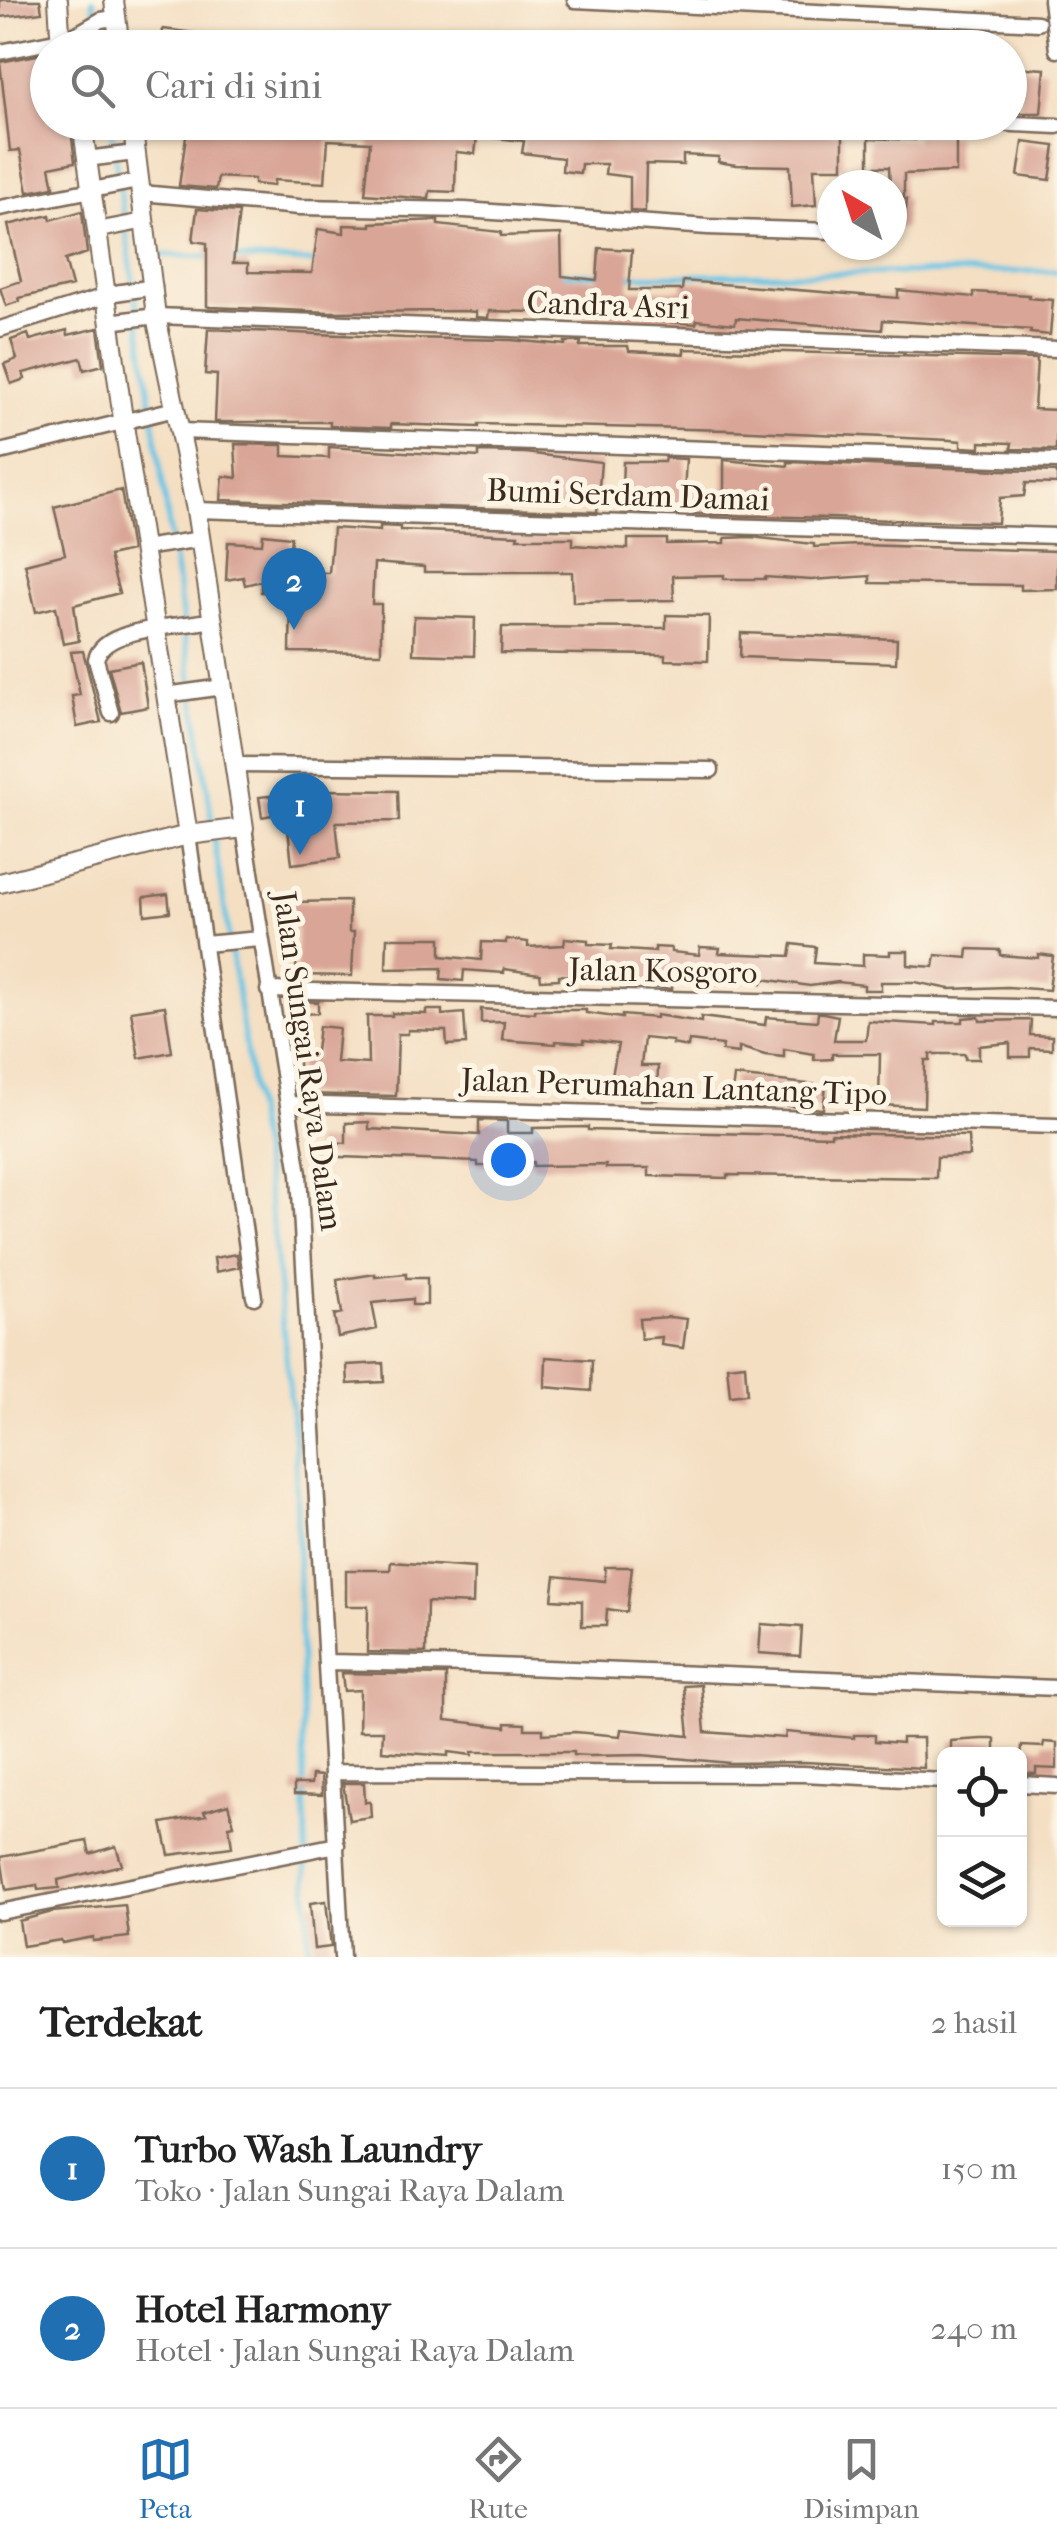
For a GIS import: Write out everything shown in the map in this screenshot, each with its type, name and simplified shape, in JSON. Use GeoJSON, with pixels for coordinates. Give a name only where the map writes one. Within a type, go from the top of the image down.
{"type":"FeatureCollection","features":[{"type":"Feature","properties":{"kind":"street"},"geometry":{"type":"LineString","coordinates":[[58,0],[62,30]]}},
{"type":"Feature","properties":{"kind":"street"},"geometry":{"type":"LineString","coordinates":[[574,0],[1038,23]]}},
{"type":"Feature","properties":{"kind":"street"},"geometry":{"type":"LineString","coordinates":[[1052,0],[1057,50]]}},
{"type":"Feature","properties":{"kind":"street"},"geometry":{"type":"LineString","coordinates":[[81,30],[110,13]]}},
{"type":"Feature","properties":{"kind":"street"},"geometry":{"type":"LineString","coordinates":[[0,52],[30,47]]}},
{"type":"Feature","properties":{"kind":"street"},"geometry":{"type":"LineString","coordinates":[[1027,125],[1057,126]]}},
{"type":"Feature","properties":{"kind":"street"},"geometry":{"type":"LineString","coordinates":[[86,140],[169,694],[195,834],[254,1298]]}},
{"type":"Feature","properties":{"kind":"street","name":"Jalan Sungai Raya Dalam"},"geometry":{"type":"LineString","coordinates":[[130,140],[146,287],[170,410],[180,431],[196,510],[194,540],[215,688],[234,765],[237,828],[255,939],[289,1104],[306,1254],[342,1957]]}},
{"type":"Feature","properties":{"kind":"street"},"geometry":{"type":"LineString","coordinates":[[90,159],[129,155]]}},
{"type":"Feature","properties":{"kind":"street"},"geometry":{"type":"LineString","coordinates":[[0,208],[94,189],[137,186],[300,207],[465,210],[817,231]]}},
{"type":"Feature","properties":{"kind":"street"},"geometry":{"type":"LineString","coordinates":[[102,230],[141,222]]}},
{"type":"Feature","properties":{"kind":"street"},"geometry":{"type":"LineString","coordinates":[[0,329],[146,287]]}},
{"type":"Feature","properties":{"kind":"street","name":"Candra Asri"},"geometry":{"type":"LineString","coordinates":[[114,322],[151,317],[1057,348]]}},
{"type":"Feature","properties":{"kind":"street"},"geometry":{"type":"LineString","coordinates":[[0,452],[170,410]]}},
{"type":"Feature","properties":{"kind":"street"},"geometry":{"type":"LineString","coordinates":[[180,431],[1057,460]]}},
{"type":"Feature","properties":{"kind":"street","name":"Bumi Serdam Damai"},"geometry":{"type":"LineString","coordinates":[[196,510],[1057,536]]}},
{"type":"Feature","properties":{"kind":"street"},"geometry":{"type":"LineString","coordinates":[[148,548],[194,540]]}},
{"type":"Feature","properties":{"kind":"street"},"geometry":{"type":"LineString","coordinates":[[111,713],[96,659],[98,651],[113,638],[206,622]]}},
{"type":"Feature","properties":{"kind":"street"},"geometry":{"type":"LineString","coordinates":[[169,694],[215,688]]}},
{"type":"Feature","properties":{"kind":"street"},"geometry":{"type":"LineString","coordinates":[[234,765],[711,770]]}},
{"type":"Feature","properties":{"kind":"street"},"geometry":{"type":"LineString","coordinates":[[0,883],[195,834],[237,828]]}},
{"type":"Feature","properties":{"kind":"street"},"geometry":{"type":"LineString","coordinates":[[207,944],[255,939]]}},
{"type":"Feature","properties":{"kind":"street","name":"Jalan Kosgoro"},"geometry":{"type":"LineString","coordinates":[[268,990],[1057,1008]]}},
{"type":"Feature","properties":{"kind":"street","name":"Jalan Perumahan Lantang Tipo"},"geometry":{"type":"LineString","coordinates":[[289,1104],[1057,1126]]}},
{"type":"Feature","properties":{"kind":"street"},"geometry":{"type":"LineString","coordinates":[[328,1662],[1057,1688]]}},
{"type":"Feature","properties":{"kind":"street"},"geometry":{"type":"LineString","coordinates":[[333,1772],[803,1774],[937,1781]]}},
{"type":"Feature","properties":{"kind":"street"},"geometry":{"type":"LineString","coordinates":[[1027,1784],[1057,1786]]}},
{"type":"Feature","properties":{"kind":"street"},"geometry":{"type":"LineString","coordinates":[[0,1912],[336,1845]]}},
{"type":"Feature","properties":{"kind":"building"},"geometry":{"type":"Polygon","coordinates":[[[0,0],[40,0],[42,12],[0,17],[0,0]]]}},
{"type":"Feature","properties":{"kind":"building"},"geometry":{"type":"Polygon","coordinates":[[[30,56],[30,140],[72,140],[75,162],[50,167],[54,187],[28,192],[20,150],[10,151],[0,62],[30,56]]]}},
{"type":"Feature","properties":{"kind":"building"},"geometry":{"type":"Polygon","coordinates":[[[1027,68],[1045,69],[1041,113],[1027,113],[1027,68]]]}},
{"type":"Feature","properties":{"kind":"building"},"geometry":{"type":"Polygon","coordinates":[[[185,140],[328,140],[325,183],[274,180],[273,186],[254,184],[254,179],[218,177],[216,189],[179,186],[185,140]]]}},
{"type":"Feature","properties":{"kind":"building"},"geometry":{"type":"Polygon","coordinates":[[[328,140],[477,140],[475,154],[456,152],[455,192],[430,191],[429,199],[365,194],[370,142],[328,140]]]}},
{"type":"Feature","properties":{"kind":"building"},"geometry":{"type":"Polygon","coordinates":[[[515,140],[843,140],[843,168],[814,168],[816,205],[792,207],[790,166],[736,165],[718,162],[719,157],[683,155],[683,165],[646,164],[645,212],[630,211],[630,177],[605,174],[606,164],[581,164],[580,173],[562,171],[563,158],[522,153],[524,141],[515,140]]]}},
{"type":"Feature","properties":{"kind":"building"},"geometry":{"type":"Polygon","coordinates":[[[869,140],[956,140],[956,172],[907,174],[907,170],[869,167],[869,140]]]}},
{"type":"Feature","properties":{"kind":"building"},"geometry":{"type":"Polygon","coordinates":[[[1023,142],[1055,146],[1050,180],[1018,176],[1023,142]]]}},
{"type":"Feature","properties":{"kind":"building"},"geometry":{"type":"Polygon","coordinates":[[[197,209],[239,212],[233,263],[248,263],[248,272],[312,273],[318,229],[344,233],[344,225],[438,220],[438,225],[501,232],[501,236],[561,234],[562,276],[597,280],[599,248],[632,250],[629,290],[682,290],[683,281],[898,298],[898,290],[974,297],[974,292],[1029,295],[1053,300],[1050,335],[1030,333],[1031,330],[883,320],[882,330],[736,318],[735,324],[697,320],[696,324],[539,312],[489,311],[488,318],[463,311],[330,312],[210,307],[207,243],[193,241],[197,209]]]}},
{"type":"Feature","properties":{"kind":"building"},"geometry":{"type":"Polygon","coordinates":[[[82,211],[87,253],[65,260],[72,286],[19,298],[20,301],[6,306],[0,288],[21,281],[8,225],[50,215],[51,220],[82,211]]]}},
{"type":"Feature","properties":{"kind":"building"},"geometry":{"type":"Polygon","coordinates":[[[98,328],[103,365],[84,370],[81,358],[23,373],[25,379],[11,384],[4,364],[17,359],[11,340],[28,334],[30,340],[67,330],[68,335],[98,328]]]}},
{"type":"Feature","properties":{"kind":"building"},"geometry":{"type":"Polygon","coordinates":[[[208,329],[565,345],[581,342],[580,346],[628,346],[629,351],[684,354],[684,349],[1037,359],[1034,409],[1057,410],[1056,450],[1011,449],[1012,443],[980,442],[980,448],[961,447],[961,441],[950,440],[729,430],[479,424],[391,424],[391,428],[330,426],[330,422],[215,422],[217,375],[205,374],[208,329]]]}},
{"type":"Feature","properties":{"kind":"building"},"geometry":{"type":"Polygon","coordinates":[[[235,444],[283,445],[283,456],[329,458],[329,447],[479,457],[479,452],[525,453],[601,462],[597,512],[221,500],[223,476],[237,478],[235,444]]]}},
{"type":"Feature","properties":{"kind":"building"},"geometry":{"type":"Polygon","coordinates":[[[665,458],[686,459],[684,493],[724,495],[724,460],[788,466],[788,462],[1057,472],[1057,484],[1026,483],[1024,496],[1000,498],[998,523],[621,512],[623,462],[664,462],[665,458]]]}},
{"type":"Feature","properties":{"kind":"building"},"geometry":{"type":"Polygon","coordinates":[[[121,490],[131,551],[109,556],[119,593],[74,605],[79,641],[63,644],[56,607],[36,612],[25,564],[65,554],[54,507],[121,490]]]}},
{"type":"Feature","properties":{"kind":"building"},"geometry":{"type":"Polygon","coordinates":[[[380,526],[518,535],[517,538],[573,538],[573,545],[628,549],[628,539],[667,539],[667,544],[725,543],[725,538],[751,537],[814,547],[1057,551],[1057,589],[870,583],[870,576],[811,580],[673,576],[674,600],[573,602],[572,572],[424,572],[424,567],[374,563],[372,604],[381,604],[381,653],[290,652],[291,592],[261,592],[261,581],[245,585],[243,577],[226,580],[228,542],[262,544],[263,534],[291,537],[288,572],[329,573],[333,528],[380,531],[380,526]]]}},
{"type":"Feature","properties":{"kind":"building"},"geometry":{"type":"Polygon","coordinates":[[[666,615],[709,616],[708,661],[665,660],[665,655],[501,653],[502,627],[666,628],[666,615]]]}},
{"type":"Feature","properties":{"kind":"building"},"geometry":{"type":"Polygon","coordinates":[[[414,616],[475,618],[474,656],[413,654],[414,616]]]}},
{"type":"Feature","properties":{"kind":"building"},"geometry":{"type":"Polygon","coordinates":[[[741,633],[897,639],[896,663],[740,657],[741,633]]]}},
{"type":"Feature","properties":{"kind":"building"},"geometry":{"type":"Polygon","coordinates":[[[83,651],[101,722],[77,727],[72,696],[80,695],[71,652],[83,651]]]}},
{"type":"Feature","properties":{"kind":"building"},"geometry":{"type":"Polygon","coordinates":[[[141,662],[148,707],[121,712],[109,668],[141,662]]]}},
{"type":"Feature","properties":{"kind":"building"},"geometry":{"type":"Polygon","coordinates":[[[321,790],[398,791],[399,821],[336,822],[340,858],[292,864],[286,812],[262,817],[259,797],[321,790]]]}},
{"type":"Feature","properties":{"kind":"building"},"geometry":{"type":"Polygon","coordinates":[[[168,894],[170,912],[145,915],[144,897],[168,894]]]}},
{"type":"Feature","properties":{"kind":"building"},"geometry":{"type":"Polygon","coordinates":[[[349,901],[349,932],[354,932],[352,976],[296,975],[297,928],[290,929],[291,902],[349,901]]]}},
{"type":"Feature","properties":{"kind":"building"},"geometry":{"type":"Polygon","coordinates":[[[387,938],[441,938],[441,956],[481,960],[482,942],[506,943],[506,939],[528,942],[528,947],[564,945],[565,938],[612,945],[611,949],[655,952],[655,947],[671,948],[671,952],[699,955],[700,947],[720,948],[719,953],[790,956],[792,944],[816,947],[814,963],[863,966],[863,954],[890,955],[890,951],[908,951],[908,965],[934,967],[936,955],[967,958],[968,949],[1000,950],[1000,955],[1053,956],[1049,990],[950,989],[915,982],[881,982],[881,990],[864,990],[864,985],[838,982],[810,986],[763,979],[762,983],[742,980],[717,984],[673,978],[672,989],[636,985],[636,979],[622,976],[585,973],[585,977],[559,975],[559,979],[541,980],[540,974],[504,969],[504,973],[464,970],[463,981],[441,979],[442,968],[386,969],[387,938]]]}},
{"type":"Feature","properties":{"kind":"building"},"geometry":{"type":"Polygon","coordinates":[[[302,1001],[318,1002],[318,1013],[302,1014],[302,1001]]]}},
{"type":"Feature","properties":{"kind":"building"},"geometry":{"type":"Polygon","coordinates":[[[165,1006],[172,1052],[139,1058],[131,1011],[165,1006]]]}},
{"type":"Feature","properties":{"kind":"building"},"geometry":{"type":"Polygon","coordinates":[[[481,1009],[535,1013],[586,1010],[622,1018],[656,1015],[701,1022],[701,1017],[765,1025],[766,1017],[817,1021],[818,1013],[823,1013],[838,1016],[834,1040],[866,1040],[868,1021],[936,1025],[974,1017],[980,1021],[1031,1020],[1030,1035],[1052,1036],[1052,1049],[1030,1048],[1030,1057],[1010,1057],[1010,1043],[979,1046],[979,1059],[965,1059],[965,1054],[930,1054],[930,1060],[925,1060],[924,1107],[879,1105],[880,1054],[832,1054],[832,1059],[814,1060],[814,1054],[784,1049],[784,1057],[739,1047],[739,1053],[722,1051],[723,1045],[689,1041],[688,1047],[644,1038],[641,1066],[658,1066],[657,1100],[641,1100],[609,1091],[618,1044],[502,1040],[504,1022],[481,1023],[481,1009]]]}},
{"type":"Feature","properties":{"kind":"building"},"geometry":{"type":"Polygon","coordinates":[[[426,1010],[442,1010],[442,1015],[464,1013],[466,1044],[447,1045],[446,1031],[408,1030],[408,1034],[398,1034],[396,1096],[299,1094],[298,1059],[315,1059],[319,1026],[339,1028],[336,1062],[368,1064],[367,1016],[426,1014],[426,1010]]]}},
{"type":"Feature","properties":{"kind":"building"},"geometry":{"type":"Polygon","coordinates":[[[734,1076],[826,1086],[823,1109],[731,1101],[734,1076]]]}},
{"type":"Feature","properties":{"kind":"building"},"geometry":{"type":"Polygon","coordinates":[[[479,1120],[507,1121],[507,1133],[533,1133],[533,1128],[588,1127],[831,1136],[968,1136],[969,1156],[937,1157],[936,1178],[727,1178],[649,1176],[649,1168],[606,1165],[533,1166],[533,1162],[507,1162],[507,1166],[478,1166],[478,1162],[313,1156],[314,1141],[346,1143],[346,1123],[369,1122],[369,1129],[479,1135],[479,1120]]]}},
{"type":"Feature","properties":{"kind":"building"},"geometry":{"type":"Polygon","coordinates":[[[237,1254],[239,1267],[216,1272],[214,1258],[237,1254]]]}},
{"type":"Feature","properties":{"kind":"building"},"geometry":{"type":"Polygon","coordinates":[[[375,1274],[427,1278],[427,1305],[412,1305],[412,1299],[372,1303],[377,1329],[338,1337],[334,1315],[342,1313],[337,1280],[375,1274]]]}},
{"type":"Feature","properties":{"kind":"building"},"geometry":{"type":"Polygon","coordinates":[[[639,1319],[687,1319],[683,1348],[661,1345],[662,1337],[641,1339],[639,1319]]]}},
{"type":"Feature","properties":{"kind":"building"},"geometry":{"type":"Polygon","coordinates":[[[546,1357],[592,1360],[591,1391],[545,1387],[546,1357]]]}},
{"type":"Feature","properties":{"kind":"building"},"geometry":{"type":"Polygon","coordinates":[[[383,1363],[384,1382],[348,1384],[347,1365],[383,1363]]]}},
{"type":"Feature","properties":{"kind":"building"},"geometry":{"type":"Polygon","coordinates":[[[745,1364],[747,1394],[730,1396],[727,1366],[745,1364]]]}},
{"type":"Feature","properties":{"kind":"building"},"geometry":{"type":"Polygon","coordinates":[[[391,1562],[474,1568],[473,1604],[427,1602],[426,1653],[367,1652],[368,1606],[346,1606],[346,1570],[390,1570],[391,1562]]]}},
{"type":"Feature","properties":{"kind":"building"},"geometry":{"type":"Polygon","coordinates":[[[605,1567],[632,1567],[627,1612],[607,1609],[606,1626],[582,1626],[582,1601],[552,1599],[555,1576],[605,1581],[605,1567]]]}},
{"type":"Feature","properties":{"kind":"building"},"geometry":{"type":"Polygon","coordinates":[[[761,1624],[802,1627],[800,1656],[759,1653],[761,1624]]]}},
{"type":"Feature","properties":{"kind":"building"},"geometry":{"type":"Polygon","coordinates":[[[342,1673],[446,1675],[446,1720],[506,1727],[506,1723],[525,1724],[525,1729],[543,1729],[543,1734],[620,1736],[621,1729],[689,1736],[684,1686],[701,1685],[705,1732],[785,1738],[786,1732],[854,1738],[875,1735],[875,1741],[902,1743],[902,1738],[923,1738],[924,1768],[730,1763],[573,1752],[448,1752],[448,1756],[382,1751],[383,1731],[359,1731],[360,1690],[344,1691],[342,1673]]]}},
{"type":"Feature","properties":{"kind":"building"},"geometry":{"type":"Polygon","coordinates":[[[995,1739],[995,1747],[951,1747],[951,1741],[995,1739]]]}},
{"type":"Feature","properties":{"kind":"building"},"geometry":{"type":"Polygon","coordinates":[[[1044,1742],[1057,1743],[1057,1769],[1036,1768],[1036,1774],[1027,1773],[1027,1747],[1022,1746],[1043,1747],[1044,1742]]]}},
{"type":"Feature","properties":{"kind":"building"},"geometry":{"type":"Polygon","coordinates":[[[312,1775],[321,1776],[322,1795],[294,1794],[294,1784],[311,1784],[312,1775]]]}},
{"type":"Feature","properties":{"kind":"building"},"geometry":{"type":"Polygon","coordinates":[[[343,1783],[364,1783],[371,1817],[349,1820],[343,1783]]]}},
{"type":"Feature","properties":{"kind":"building"},"geometry":{"type":"Polygon","coordinates":[[[228,1804],[234,1825],[229,1826],[232,1847],[169,1855],[162,1823],[206,1815],[204,1811],[228,1804]]]}},
{"type":"Feature","properties":{"kind":"building"},"geometry":{"type":"Polygon","coordinates":[[[87,1841],[90,1854],[116,1846],[122,1865],[58,1880],[59,1888],[38,1890],[37,1885],[6,1890],[1,1857],[87,1841]]]}},
{"type":"Feature","properties":{"kind":"building"},"geometry":{"type":"Polygon","coordinates":[[[326,1901],[331,1947],[314,1949],[310,1903],[326,1901]]]}},
{"type":"Feature","properties":{"kind":"building"},"geometry":{"type":"Polygon","coordinates":[[[125,1905],[129,1937],[93,1941],[93,1937],[23,1946],[19,1921],[52,1912],[125,1905]]]}},
{"type":"Feature","properties":{"kind":"waterway"},"geometry":{"type":"LineString","coordinates":[[93,0],[97,30]]}},
{"type":"Feature","properties":{"kind":"waterway"},"geometry":{"type":"LineString","coordinates":[[113,140],[213,827]]}},
{"type":"Feature","properties":{"kind":"waterway"},"geometry":{"type":"LineString","coordinates":[[163,255],[209,257]]}},
{"type":"Feature","properties":{"kind":"waterway"},"geometry":{"type":"LineString","coordinates":[[230,258],[319,262]]}},
{"type":"Feature","properties":{"kind":"waterway"},"geometry":{"type":"LineString","coordinates":[[625,276],[1057,271]]}},
{"type":"Feature","properties":{"kind":"waterway"},"geometry":{"type":"LineString","coordinates":[[555,273],[604,275]]}},
{"type":"Feature","properties":{"kind":"waterway"},"geometry":{"type":"LineString","coordinates":[[214,838],[273,1229],[295,1442],[309,1957]]}},
{"type":"Feature","properties":{"kind":"place","name":"Hotel Harmony"},"geometry":{"type":"Point","coordinates":[294,630]}},
{"type":"Feature","properties":{"kind":"place","name":"Turbo Wash Laundry"},"geometry":{"type":"Point","coordinates":[300,855]}}]}
